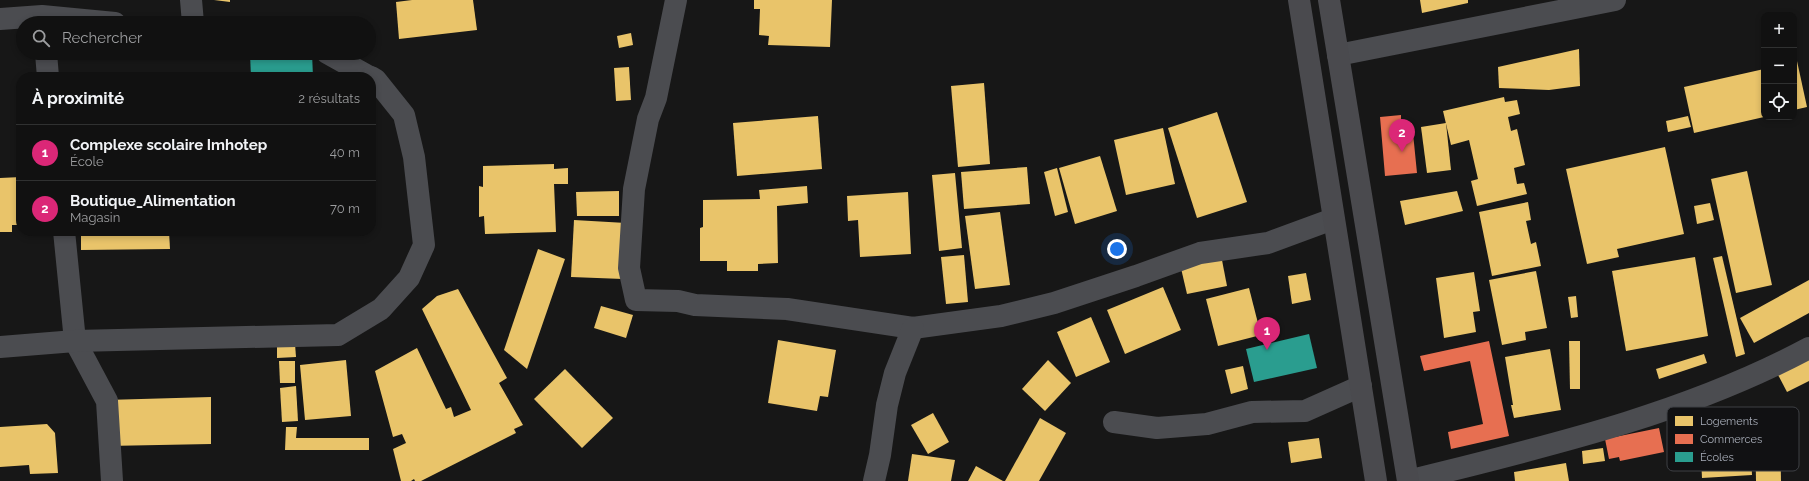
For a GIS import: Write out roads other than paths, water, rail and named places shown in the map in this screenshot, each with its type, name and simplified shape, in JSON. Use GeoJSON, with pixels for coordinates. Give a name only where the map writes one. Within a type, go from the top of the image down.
{"type":"FeatureCollection","features":[{"type":"Feature","properties":{"kind":"main road"},"geometry":{"type":"LineString","coordinates":[[1299,0],[1376,481]]}},
{"type":"Feature","properties":{"kind":"main road"},"geometry":{"type":"LineString","coordinates":[[1329,0],[1408,481]]}},
{"type":"Feature","properties":{"kind":"street"},"geometry":{"type":"LineString","coordinates":[[191,0],[192,16]]}},
{"type":"Feature","properties":{"kind":"street"},"geometry":{"type":"LineString","coordinates":[[676,0],[656,98],[648,119],[634,189],[629,268],[636,300],[678,301],[695,305],[787,309],[913,328],[1001,316],[1054,303],[1200,253],[1268,243],[1333,219]]}},
{"type":"Feature","properties":{"kind":"street"},"geometry":{"type":"LineString","coordinates":[[1338,56],[1615,0]]}},
{"type":"Feature","properties":{"kind":"street"},"geometry":{"type":"LineString","coordinates":[[21,16],[42,13],[64,16]]}},
{"type":"Feature","properties":{"kind":"street"},"geometry":{"type":"LineString","coordinates":[[0,19],[16,17]]}},
{"type":"Feature","properties":{"kind":"street"},"geometry":{"type":"LineString","coordinates":[[47,60],[48,72]]}},
{"type":"Feature","properties":{"kind":"street"},"geometry":{"type":"LineString","coordinates":[[340,60],[362,72]]}},
{"type":"Feature","properties":{"kind":"street"},"geometry":{"type":"LineString","coordinates":[[0,347],[75,341],[338,335],[381,310],[409,278],[424,245],[414,157],[404,115],[376,80]]}},
{"type":"Feature","properties":{"kind":"street"},"geometry":{"type":"LineString","coordinates":[[64,236],[75,341],[107,401],[112,481]]}},
{"type":"Feature","properties":{"kind":"street"},"geometry":{"type":"LineString","coordinates":[[874,481],[880,456],[887,405],[895,373],[913,328]]}},
{"type":"Feature","properties":{"kind":"street"},"geometry":{"type":"LineString","coordinates":[[1671,407],[1773,367],[1809,348]]}},
{"type":"Feature","properties":{"kind":"street"},"geometry":{"type":"LineString","coordinates":[[1114,422],[1157,428],[1208,424],[1252,412],[1305,412],[1361,386]]}},
{"type":"Feature","properties":{"kind":"street"},"geometry":{"type":"LineString","coordinates":[[1408,481],[1543,447],[1625,423],[1667,408]]}},
{"type":"Feature","properties":{"kind":"place","name":"Boutique_Alimentation"},"geometry":{"type":"Point","coordinates":[1402,152]}},
{"type":"Feature","properties":{"kind":"place","name":"Complexe scolaire Imhotep"},"geometry":{"type":"Point","coordinates":[1267,350]}}]}
